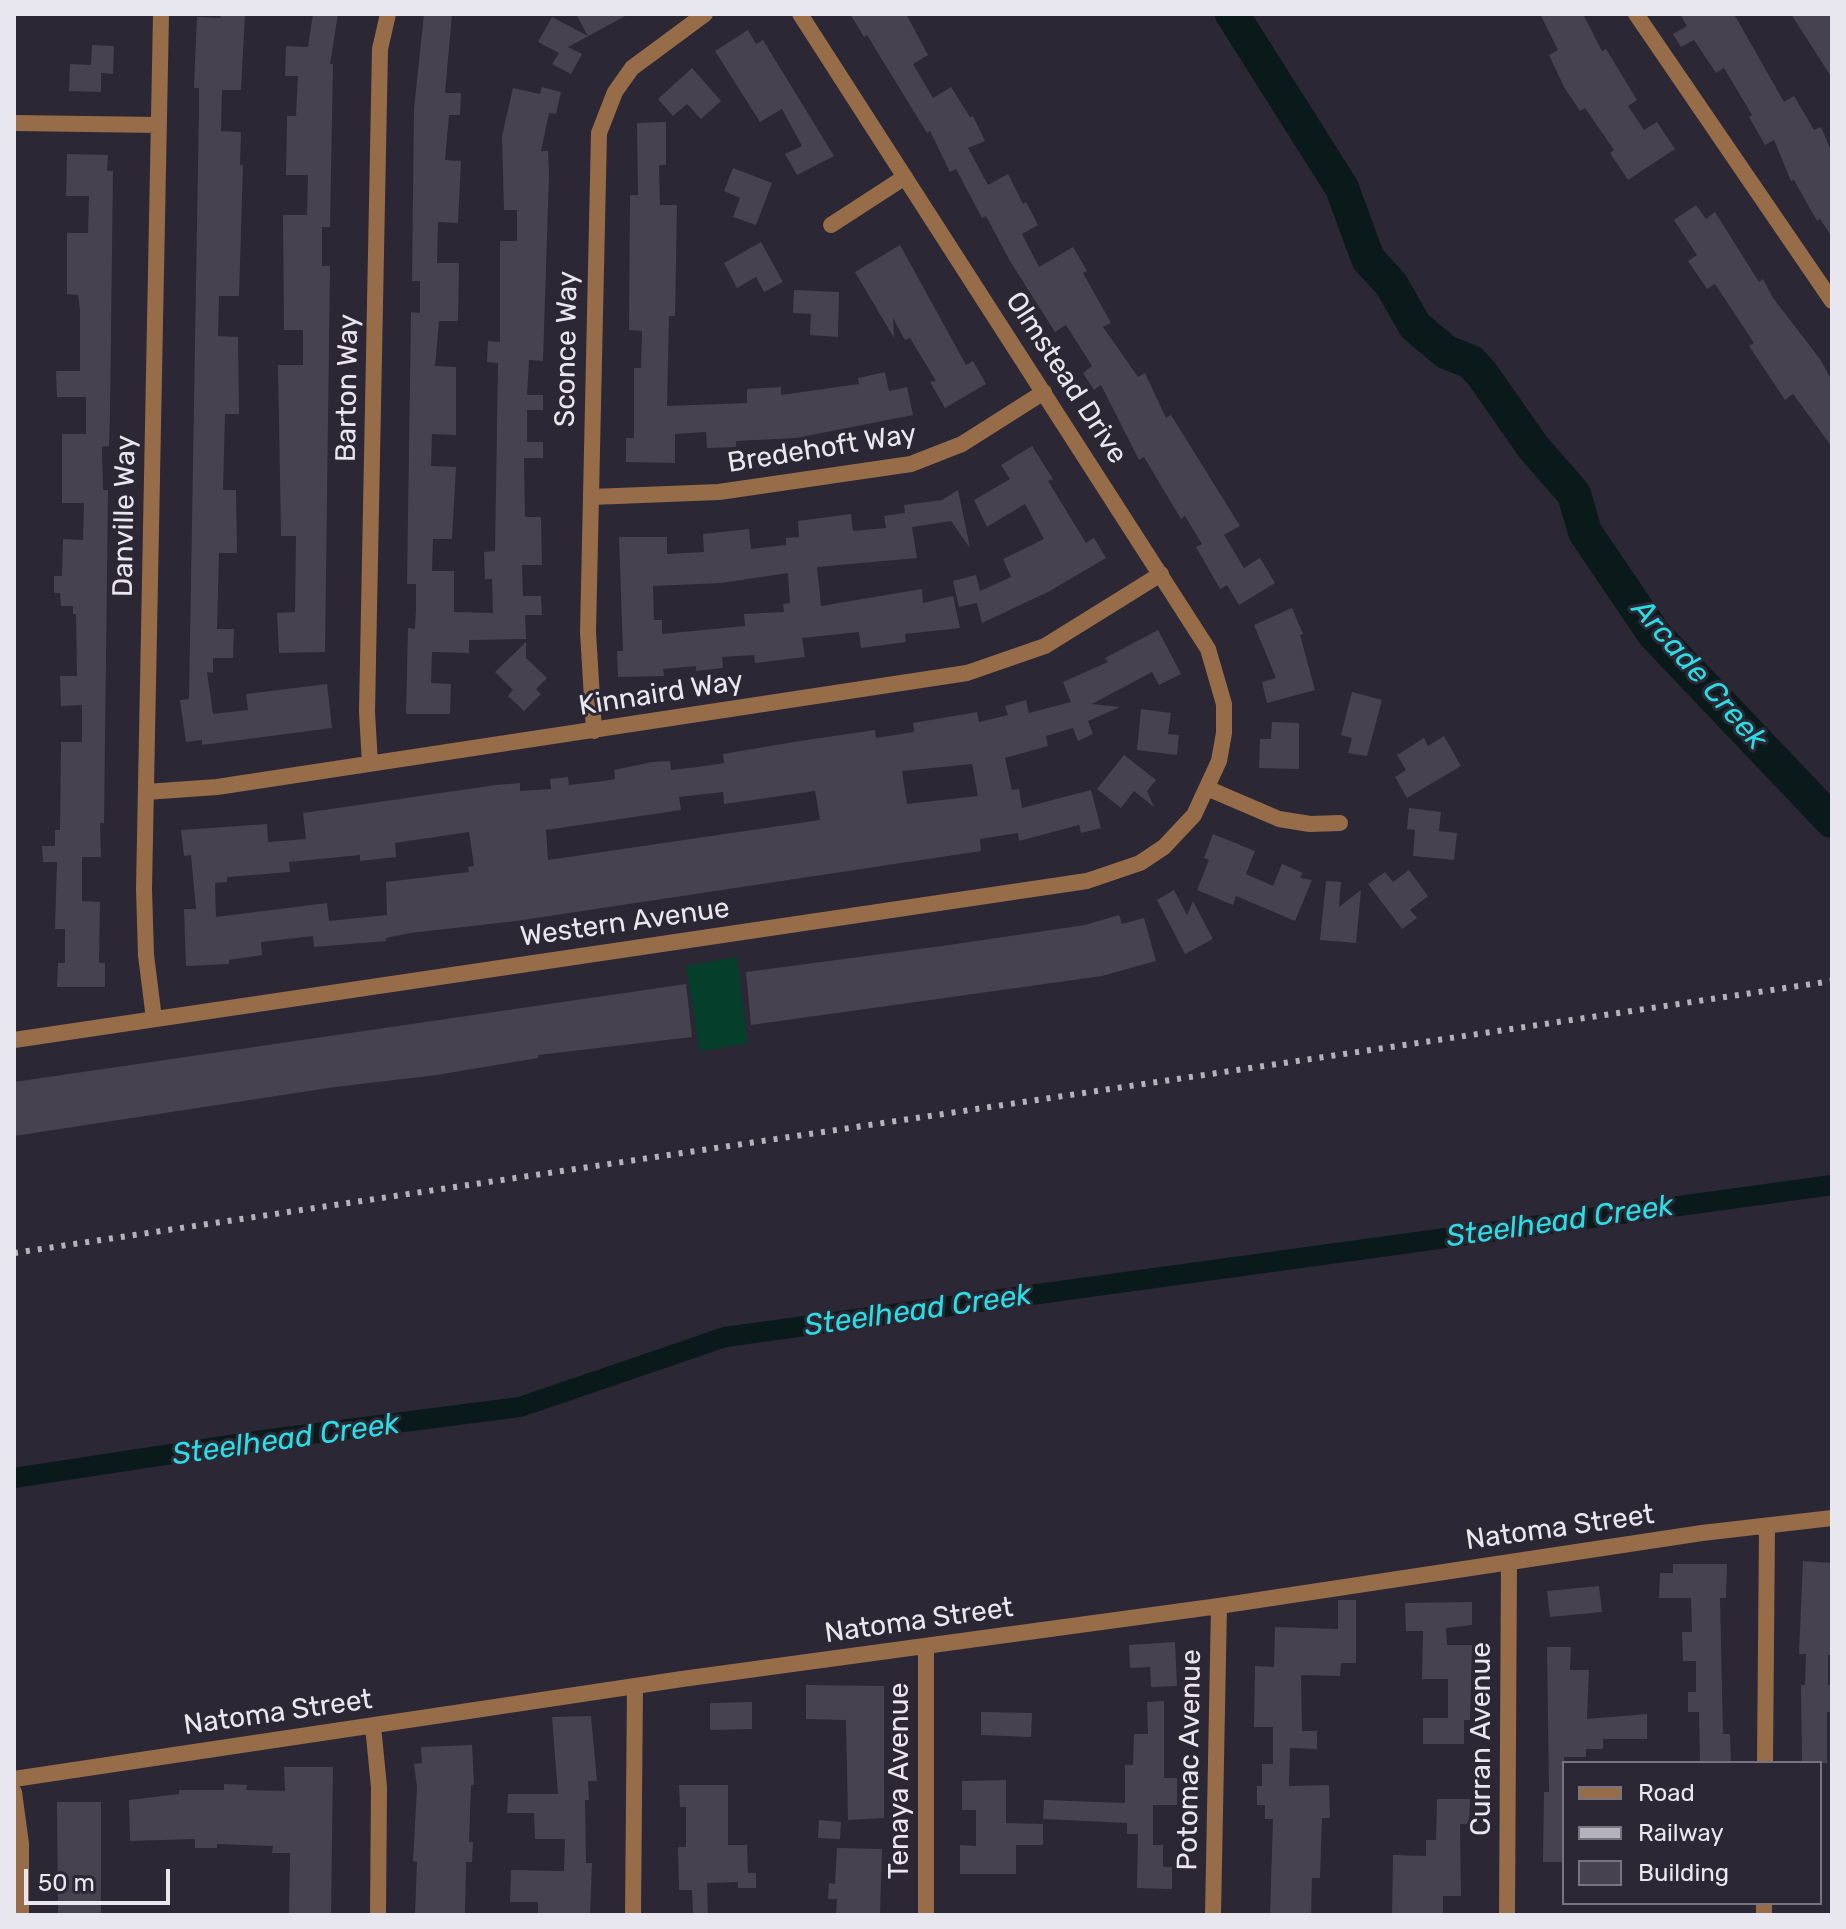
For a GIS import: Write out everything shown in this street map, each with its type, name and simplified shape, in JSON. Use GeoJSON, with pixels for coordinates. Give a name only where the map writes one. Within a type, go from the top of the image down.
{"type":"FeatureCollection","features":[{"type":"Feature","properties":{"kind":"street","name":"Danville Way"},"geometry":{"type":"LineString","coordinates":[[154,1019],[145,915],[161,14]]}},
{"type":"Feature","properties":{"kind":"street","name":"Barton Way"},"geometry":{"type":"LineString","coordinates":[[370,764],[367,697],[380,49],[388,14]]}},
{"type":"Feature","properties":{"kind":"street","name":"Sconce Way"},"geometry":{"type":"LineString","coordinates":[[594,731],[588,632],[599,133],[615,92],[632,68],[705,14]]}},
{"type":"Feature","properties":{"kind":"street","name":"Olmstead Drive"},"geometry":{"type":"LineString","coordinates":[[800,14],[1202,637],[1218,676],[1224,733],[1209,789]]}},
{"type":"Feature","properties":{"kind":"street"},"geometry":{"type":"LineString","coordinates":[[1636,14],[1832,301]]}},
{"type":"Feature","properties":{"kind":"street"},"geometry":{"type":"LineString","coordinates":[[14,123],[159,125]]}},
{"type":"Feature","properties":{"kind":"street"},"geometry":{"type":"LineString","coordinates":[[831,225],[905,177]]}},
{"type":"Feature","properties":{"kind":"street","name":"Bredehoft Way"},"geometry":{"type":"LineString","coordinates":[[591,497],[719,492],[911,464],[962,444],[1044,392]]}},
{"type":"Feature","properties":{"kind":"street","name":"Kinnaird Way"},"geometry":{"type":"LineString","coordinates":[[146,792],[217,787],[967,673],[1045,646],[1161,574]]}},
{"type":"Feature","properties":{"kind":"street"},"geometry":{"type":"LineString","coordinates":[[1209,789],[1279,819],[1310,824],[1340,823]]}},
{"type":"Feature","properties":{"kind":"street","name":"Western Avenue"},"geometry":{"type":"LineString","coordinates":[[14,1040],[1087,881],[1115,875],[1164,847],[1194,815],[1209,789]]}},
{"type":"Feature","properties":{"kind":"street","name":"Natoma Street"},"geometry":{"type":"LineString","coordinates":[[14,1779],[635,1686],[1832,1518]]}},
{"type":"Feature","properties":{"kind":"street"},"geometry":{"type":"LineString","coordinates":[[1765,1761],[1767,1526]]}},
{"type":"Feature","properties":{"kind":"street","name":"Curran Avenue"},"geometry":{"type":"LineString","coordinates":[[1507,1915],[1509,1563]]}},
{"type":"Feature","properties":{"kind":"street","name":"Potomac Avenue"},"geometry":{"type":"LineString","coordinates":[[1213,1915],[1219,1606]]}},
{"type":"Feature","properties":{"kind":"street","name":"Tenaya Avenue"},"geometry":{"type":"LineString","coordinates":[[926,1647],[926,1915]]}},
{"type":"Feature","properties":{"kind":"street"},"geometry":{"type":"LineString","coordinates":[[633,1915],[635,1686]]}},
{"type":"Feature","properties":{"kind":"street"},"geometry":{"type":"LineString","coordinates":[[373,1726],[379,1787],[378,1915]]}},
{"type":"Feature","properties":{"kind":"street"},"geometry":{"type":"LineString","coordinates":[[14,1792],[21,1844],[21,1915]]}},
{"type":"Feature","properties":{"kind":"green space"},"geometry":{"type":"Polygon","coordinates":[[[737,957],[748,1043],[700,1052],[686,966],[737,957]]]}},
{"type":"Feature","properties":{"kind":"building"},"geometry":{"type":"Polygon","coordinates":[[[221,14],[245,14],[241,90],[222,90],[221,131],[241,132],[240,165],[243,165],[239,296],[219,296],[218,336],[238,337],[239,414],[225,414],[223,490],[236,490],[237,553],[219,553],[217,629],[234,629],[233,658],[213,658],[213,673],[207,672],[213,714],[248,710],[246,694],[327,684],[332,728],[202,745],[202,740],[186,742],[180,700],[189,699],[199,106],[199,88],[194,88],[197,17],[220,18],[221,14]]]}},
{"type":"Feature","properties":{"kind":"building"},"geometry":{"type":"Polygon","coordinates":[[[313,14],[338,14],[330,64],[333,64],[330,227],[322,227],[322,266],[330,266],[325,652],[279,653],[277,613],[295,612],[296,536],[281,536],[278,365],[303,365],[303,330],[284,330],[283,215],[307,215],[308,175],[286,175],[287,116],[296,116],[298,76],[285,76],[286,46],[308,47],[313,14]]]}},
{"type":"Feature","properties":{"kind":"building"},"geometry":{"type":"Polygon","coordinates":[[[424,14],[452,14],[445,93],[461,93],[460,115],[449,115],[445,160],[461,161],[458,223],[438,222],[437,263],[459,263],[458,321],[439,321],[435,366],[456,367],[456,435],[432,434],[431,466],[456,467],[452,539],[433,539],[432,571],[454,571],[454,612],[493,613],[492,579],[485,579],[484,552],[495,551],[498,363],[487,362],[488,341],[500,342],[500,241],[517,241],[517,210],[504,210],[502,136],[513,88],[540,94],[542,87],[561,92],[556,114],[549,113],[541,151],[548,151],[549,174],[543,361],[529,360],[527,395],[543,395],[543,410],[527,410],[527,442],[543,442],[543,458],[524,458],[525,517],[541,517],[542,565],[522,565],[523,596],[541,596],[542,615],[525,615],[526,639],[469,640],[469,653],[432,652],[431,683],[451,684],[450,714],[406,714],[408,628],[415,629],[416,610],[416,584],[407,584],[411,312],[420,313],[420,281],[412,281],[414,109],[424,14]]]}},
{"type":"Feature","properties":{"kind":"building"},"geometry":{"type":"Polygon","coordinates":[[[576,14],[629,14],[568,47],[582,54],[571,74],[552,64],[559,53],[538,42],[552,17],[588,36],[576,14]]]}},
{"type":"Feature","properties":{"kind":"building"},"geometry":{"type":"Polygon","coordinates":[[[850,14],[906,14],[928,55],[913,64],[933,98],[951,87],[970,117],[973,116],[985,141],[968,148],[988,185],[1008,174],[1023,204],[1026,202],[1038,225],[1022,234],[1039,267],[1073,247],[1087,271],[1083,273],[1111,323],[1103,327],[1138,377],[1145,373],[1166,418],[1171,415],[1240,526],[1224,535],[1244,568],[1260,558],[1275,583],[1239,605],[1227,585],[1220,589],[1196,547],[1202,544],[1185,516],[1181,519],[1144,457],[1139,460],[1101,385],[1094,390],[1083,373],[1092,366],[1066,325],[1055,332],[986,216],[982,218],[956,169],[950,172],[930,131],[927,133],[867,35],[864,37],[850,14]]]}},
{"type":"Feature","properties":{"kind":"building"},"geometry":{"type":"Polygon","coordinates":[[[1540,14],[1583,14],[1602,51],[1606,49],[1637,100],[1628,106],[1644,130],[1657,122],[1675,149],[1628,180],[1610,153],[1614,150],[1585,108],[1580,111],[1564,87],[1549,55],[1558,50],[1540,14]]]}},
{"type":"Feature","properties":{"kind":"building"},"geometry":{"type":"Polygon","coordinates":[[[1680,14],[1734,14],[1784,102],[1794,96],[1814,130],[1821,127],[1832,153],[1832,237],[1820,219],[1817,221],[1794,180],[1791,181],[1774,140],[1765,145],[1749,117],[1752,115],[1724,68],[1716,73],[1694,40],[1681,47],[1673,34],[1687,26],[1680,14]]]}},
{"type":"Feature","properties":{"kind":"building"},"geometry":{"type":"Polygon","coordinates":[[[1791,14],[1832,14],[1832,78],[1791,14]]]}},
{"type":"Feature","properties":{"kind":"building"},"geometry":{"type":"Polygon","coordinates":[[[748,30],[756,44],[763,40],[834,156],[797,175],[785,154],[802,146],[782,109],[760,122],[715,51],[748,30]]]}},
{"type":"Feature","properties":{"kind":"building"},"geometry":{"type":"Polygon","coordinates":[[[92,45],[114,46],[113,74],[101,73],[101,92],[69,91],[70,64],[91,65],[92,45]]]}},
{"type":"Feature","properties":{"kind":"building"},"geometry":{"type":"Polygon","coordinates":[[[692,68],[721,101],[701,119],[687,104],[673,116],[658,99],[692,68]]]}},
{"type":"Feature","properties":{"kind":"building"},"geometry":{"type":"Polygon","coordinates":[[[666,122],[666,165],[659,165],[660,205],[677,205],[675,316],[669,316],[667,406],[747,403],[747,389],[781,387],[781,395],[859,384],[858,378],[885,372],[889,391],[907,387],[913,415],[796,438],[736,441],[736,447],[707,448],[706,432],[675,434],[675,463],[626,462],[626,438],[634,438],[634,368],[641,368],[642,331],[629,330],[630,195],[638,195],[637,123],[666,122]]]}},
{"type":"Feature","properties":{"kind":"building"},"geometry":{"type":"Polygon","coordinates":[[[67,154],[108,155],[107,171],[113,171],[109,446],[102,447],[103,490],[108,490],[104,823],[100,823],[101,857],[82,857],[82,901],[100,902],[99,963],[105,963],[105,987],[57,987],[58,963],[65,963],[65,929],[55,929],[57,862],[43,862],[42,846],[55,846],[55,830],[60,830],[61,742],[82,742],[82,705],[61,706],[60,676],[77,676],[76,614],[73,614],[73,606],[61,606],[60,593],[54,593],[54,576],[62,576],[63,539],[83,540],[84,503],[62,503],[62,434],[86,434],[86,397],[57,397],[56,371],[80,371],[78,295],[67,294],[67,233],[88,233],[89,196],[66,196],[67,154]]]}},
{"type":"Feature","properties":{"kind":"building"},"geometry":{"type":"Polygon","coordinates":[[[733,168],[772,183],[756,225],[733,217],[740,198],[724,191],[733,168]]]}},
{"type":"Feature","properties":{"kind":"building"},"geometry":{"type":"Polygon","coordinates":[[[1696,205],[1706,219],[1715,212],[1759,282],[1763,279],[1773,298],[1820,359],[1832,381],[1832,447],[1793,394],[1785,400],[1749,346],[1754,343],[1715,284],[1707,289],[1688,261],[1697,255],[1674,220],[1696,205]]]}},
{"type":"Feature","properties":{"kind":"building"},"geometry":{"type":"Polygon","coordinates":[[[761,242],[783,282],[764,292],[756,277],[737,288],[724,263],[761,242]]]}},
{"type":"Feature","properties":{"kind":"building"},"geometry":{"type":"Polygon","coordinates":[[[900,245],[966,365],[973,361],[986,384],[945,408],[930,382],[936,381],[910,338],[905,340],[893,318],[894,338],[855,272],[900,245]]]}},
{"type":"Feature","properties":{"kind":"building"},"geometry":{"type":"Polygon","coordinates":[[[794,290],[839,292],[838,337],[810,335],[811,314],[793,313],[794,290]]]}},
{"type":"Feature","properties":{"kind":"building"},"geometry":{"type":"Polygon","coordinates":[[[1032,446],[1053,479],[1048,481],[1086,543],[1094,538],[1106,558],[1048,592],[982,623],[977,603],[959,607],[953,581],[976,575],[980,591],[1011,577],[1003,559],[1044,539],[1025,504],[987,527],[974,500],[1010,479],[1001,465],[1032,446]]]}},
{"type":"Feature","properties":{"kind":"building"},"geometry":{"type":"Polygon","coordinates":[[[958,490],[970,548],[951,521],[912,527],[917,558],[817,567],[821,606],[922,589],[923,603],[953,596],[960,628],[905,634],[906,642],[861,648],[859,632],[802,638],[805,657],[755,663],[754,655],[722,657],[723,668],[696,671],[696,666],[663,669],[664,676],[618,677],[617,651],[623,651],[619,537],[667,537],[667,554],[704,552],[703,534],[749,529],[751,549],[786,545],[786,538],[799,537],[798,521],[851,514],[853,531],[886,528],[884,516],[905,513],[904,505],[942,500],[958,490]],[[788,573],[721,583],[653,586],[654,620],[662,620],[662,634],[745,626],[744,614],[784,612],[783,604],[790,603],[788,573]]]}},
{"type":"Feature","properties":{"kind":"building"},"geometry":{"type":"Polygon","coordinates":[[[1292,608],[1303,634],[1300,635],[1315,690],[1267,703],[1262,682],[1276,678],[1254,625],[1292,608]]]}},
{"type":"Feature","properties":{"kind":"building"},"geometry":{"type":"Polygon","coordinates":[[[1158,630],[1181,674],[1159,685],[1152,672],[1092,704],[1120,707],[1088,721],[1093,734],[1078,741],[1073,728],[1046,736],[1048,746],[1005,758],[1012,790],[1019,789],[1022,808],[1091,790],[1101,828],[1081,833],[1079,825],[1019,841],[1018,833],[980,839],[981,851],[516,921],[410,933],[386,938],[386,941],[314,947],[313,936],[261,942],[262,955],[229,960],[229,964],[186,966],[184,909],[196,909],[191,855],[184,856],[181,830],[267,824],[268,842],[306,839],[303,813],[496,785],[520,783],[520,791],[551,789],[550,779],[568,777],[569,785],[604,781],[615,779],[614,770],[652,762],[670,761],[671,770],[705,766],[724,763],[723,754],[875,730],[876,738],[914,732],[913,723],[977,712],[979,722],[1008,715],[1005,706],[1026,700],[1029,713],[1071,702],[1063,682],[1108,662],[1105,658],[1158,630]],[[972,764],[902,771],[907,804],[978,796],[972,764]],[[815,791],[724,804],[723,792],[679,797],[681,810],[546,830],[548,860],[820,820],[815,791]],[[469,832],[395,843],[396,857],[360,861],[360,855],[289,862],[290,872],[227,877],[227,882],[215,883],[216,917],[327,903],[329,921],[387,915],[386,882],[469,872],[468,867],[474,866],[469,832]]]}},
{"type":"Feature","properties":{"kind":"building"},"geometry":{"type":"Polygon","coordinates":[[[526,642],[526,658],[547,678],[536,689],[541,694],[524,711],[508,696],[513,690],[495,672],[526,642]]]}},
{"type":"Feature","properties":{"kind":"building"},"geometry":{"type":"Polygon","coordinates":[[[1352,692],[1382,700],[1367,756],[1348,753],[1352,738],[1341,735],[1352,692]]]}},
{"type":"Feature","properties":{"kind":"building"},"geometry":{"type":"Polygon","coordinates":[[[1141,709],[1171,713],[1168,734],[1179,735],[1177,755],[1137,750],[1141,709]]]}},
{"type":"Feature","properties":{"kind":"building"},"geometry":{"type":"Polygon","coordinates":[[[1272,722],[1299,723],[1299,769],[1259,768],[1260,739],[1271,739],[1272,722]]]}},
{"type":"Feature","properties":{"kind":"building"},"geometry":{"type":"Polygon","coordinates":[[[1444,736],[1461,766],[1407,798],[1395,777],[1406,770],[1397,755],[1424,738],[1428,746],[1444,736]]]}},
{"type":"Feature","properties":{"kind":"building"},"geometry":{"type":"Polygon","coordinates":[[[1124,755],[1156,780],[1147,791],[1154,807],[1134,791],[1121,808],[1097,789],[1124,755]]]}},
{"type":"Feature","properties":{"kind":"building"},"geometry":{"type":"Polygon","coordinates":[[[1409,808],[1441,812],[1439,831],[1457,833],[1454,860],[1413,856],[1415,830],[1407,829],[1409,808]]]}},
{"type":"Feature","properties":{"kind":"building"},"geometry":{"type":"Polygon","coordinates":[[[1213,834],[1255,851],[1246,874],[1273,886],[1282,864],[1303,873],[1300,878],[1312,880],[1295,921],[1236,896],[1233,905],[1197,890],[1209,860],[1204,858],[1213,834]]]}},
{"type":"Feature","properties":{"kind":"building"},"geometry":{"type":"Polygon","coordinates":[[[1409,870],[1428,896],[1410,910],[1417,918],[1402,929],[1368,884],[1385,872],[1393,882],[1409,870]]]}},
{"type":"Feature","properties":{"kind":"building"},"geometry":{"type":"Polygon","coordinates":[[[1326,881],[1341,882],[1339,907],[1361,890],[1356,943],[1320,940],[1326,881]]]}},
{"type":"Feature","properties":{"kind":"building"},"geometry":{"type":"Polygon","coordinates":[[[1174,890],[1187,915],[1193,901],[1213,939],[1185,954],[1157,900],[1174,890]]]}},
{"type":"Feature","properties":{"kind":"building"},"geometry":{"type":"Polygon","coordinates":[[[1119,915],[1122,924],[1144,918],[1156,961],[1102,976],[751,1025],[746,972],[1085,925],[1119,915]]]}},
{"type":"Feature","properties":{"kind":"building"},"geometry":{"type":"Polygon","coordinates":[[[686,984],[692,1037],[538,1055],[538,1058],[437,1075],[335,1087],[14,1136],[14,1082],[686,984]]]}},
{"type":"Feature","properties":{"kind":"building"},"geometry":{"type":"Polygon","coordinates":[[[1803,1561],[1832,1563],[1832,1655],[1828,1655],[1828,1685],[1832,1685],[1832,1712],[1827,1712],[1827,1763],[1802,1761],[1801,1685],[1805,1685],[1806,1654],[1799,1654],[1803,1561]]]}},
{"type":"Feature","properties":{"kind":"building"},"geometry":{"type":"Polygon","coordinates":[[[1673,1564],[1727,1564],[1726,1598],[1720,1598],[1723,1734],[1730,1734],[1731,1761],[1700,1761],[1699,1712],[1688,1712],[1688,1692],[1696,1692],[1696,1661],[1683,1661],[1682,1632],[1692,1632],[1691,1598],[1659,1598],[1660,1573],[1673,1573],[1673,1564]]]}},
{"type":"Feature","properties":{"kind":"building"},"geometry":{"type":"Polygon","coordinates":[[[1599,1586],[1602,1612],[1550,1617],[1547,1591],[1599,1586]]]}},
{"type":"Feature","properties":{"kind":"building"},"geometry":{"type":"Polygon","coordinates":[[[1338,1600],[1356,1600],[1356,1663],[1341,1663],[1340,1676],[1301,1675],[1302,1731],[1317,1731],[1317,1749],[1290,1748],[1289,1786],[1329,1785],[1330,1818],[1322,1818],[1320,1878],[1312,1878],[1311,1915],[1270,1915],[1273,1819],[1265,1819],[1265,1805],[1257,1805],[1257,1786],[1262,1786],[1262,1764],[1273,1764],[1273,1727],[1254,1727],[1255,1666],[1274,1667],[1275,1627],[1338,1629],[1338,1600]]]}},
{"type":"Feature","properties":{"kind":"building"},"geometry":{"type":"Polygon","coordinates":[[[1472,1602],[1472,1625],[1446,1628],[1447,1645],[1472,1645],[1470,1720],[1464,1720],[1464,1744],[1423,1744],[1423,1718],[1448,1718],[1448,1679],[1422,1679],[1423,1631],[1406,1631],[1405,1603],[1472,1602]]]}},
{"type":"Feature","properties":{"kind":"building"},"geometry":{"type":"Polygon","coordinates":[[[1175,1642],[1177,1686],[1151,1687],[1150,1667],[1130,1668],[1129,1645],[1175,1642]]]}},
{"type":"Feature","properties":{"kind":"building"},"geometry":{"type":"Polygon","coordinates":[[[1547,1647],[1571,1647],[1570,1670],[1589,1670],[1587,1719],[1647,1714],[1647,1739],[1603,1739],[1603,1749],[1586,1749],[1586,1757],[1564,1757],[1562,1862],[1543,1862],[1544,1792],[1549,1792],[1547,1647]]]}},
{"type":"Feature","properties":{"kind":"building"},"geometry":{"type":"Polygon","coordinates":[[[806,1685],[884,1686],[884,1818],[848,1820],[846,1720],[806,1719],[806,1685]]]}},
{"type":"Feature","properties":{"kind":"building"},"geometry":{"type":"Polygon","coordinates":[[[1164,1701],[1164,1778],[1177,1778],[1177,1805],[1153,1805],[1153,1845],[1163,1845],[1163,1867],[1172,1867],[1172,1889],[1137,1888],[1138,1834],[1127,1834],[1127,1823],[1043,1819],[1044,1800],[1125,1803],[1125,1765],[1133,1765],[1134,1734],[1148,1734],[1147,1702],[1164,1701]]]}},
{"type":"Feature","properties":{"kind":"building"},"geometry":{"type":"Polygon","coordinates":[[[752,1702],[752,1729],[710,1730],[710,1703],[752,1702]]]}},
{"type":"Feature","properties":{"kind":"building"},"geometry":{"type":"Polygon","coordinates":[[[981,1712],[1032,1713],[1031,1737],[981,1735],[981,1712]]]}},
{"type":"Feature","properties":{"kind":"building"},"geometry":{"type":"Polygon","coordinates":[[[591,1716],[597,1781],[588,1781],[589,1800],[585,1800],[586,1863],[592,1863],[590,1915],[538,1915],[538,1902],[510,1902],[511,1870],[564,1871],[565,1839],[535,1839],[534,1813],[507,1813],[508,1794],[558,1794],[552,1717],[591,1716]]]}},
{"type":"Feature","properties":{"kind":"building"},"geometry":{"type":"Polygon","coordinates":[[[472,1745],[474,1785],[471,1785],[469,1842],[473,1842],[472,1862],[466,1862],[465,1915],[415,1915],[417,1862],[413,1861],[417,1787],[414,1764],[422,1763],[421,1747],[472,1745]]]}},
{"type":"Feature","properties":{"kind":"building"},"geometry":{"type":"Polygon","coordinates":[[[284,1767],[333,1767],[331,1915],[289,1915],[290,1853],[272,1853],[273,1846],[217,1844],[217,1848],[195,1848],[195,1839],[130,1841],[129,1800],[179,1794],[179,1790],[224,1790],[224,1784],[247,1785],[246,1790],[285,1791],[284,1767]]]}},
{"type":"Feature","properties":{"kind":"building"},"geometry":{"type":"Polygon","coordinates":[[[1006,1780],[1006,1823],[1043,1824],[1043,1845],[1016,1845],[1016,1874],[960,1874],[960,1845],[976,1846],[976,1810],[962,1810],[962,1781],[1006,1780]]]}},
{"type":"Feature","properties":{"kind":"building"},"geometry":{"type":"Polygon","coordinates":[[[679,1785],[728,1785],[728,1845],[747,1845],[748,1873],[756,1873],[756,1888],[738,1888],[738,1882],[707,1883],[708,1915],[693,1915],[692,1890],[679,1890],[678,1847],[686,1847],[686,1807],[680,1807],[679,1785]]]}},
{"type":"Feature","properties":{"kind":"building"},"geometry":{"type":"Polygon","coordinates":[[[1437,1799],[1470,1799],[1469,1824],[1460,1824],[1461,1896],[1443,1896],[1443,1915],[1392,1915],[1393,1855],[1426,1856],[1426,1840],[1436,1840],[1437,1799]]]}},
{"type":"Feature","properties":{"kind":"building"},"geometry":{"type":"Polygon","coordinates":[[[57,1802],[101,1802],[101,1915],[58,1915],[57,1802]]]}},
{"type":"Feature","properties":{"kind":"building"},"geometry":{"type":"Polygon","coordinates":[[[819,1820],[841,1822],[840,1839],[818,1838],[819,1820]]]}},
{"type":"Feature","properties":{"kind":"building"},"geometry":{"type":"Polygon","coordinates":[[[837,1848],[882,1849],[880,1915],[836,1915],[837,1899],[828,1899],[829,1883],[835,1884],[837,1848]]]}},
{"type":"Feature","properties":{"kind":"waterway","name":"Arcade Creek"},"geometry":{"type":"LineString","coordinates":[[1232,14],[1342,188],[1368,259],[1391,284],[1415,326],[1446,352],[1471,362],[1482,374],[1533,447],[1574,494],[1585,532],[1654,634],[1832,821]]}},
{"type":"Feature","properties":{"kind":"waterway","name":"Steelhead Creek"},"geometry":{"type":"LineString","coordinates":[[14,1478],[263,1440],[520,1407],[725,1337],[1832,1185]]}},
{"type":"Feature","properties":{"kind":"railway"},"geometry":{"type":"LineString","coordinates":[[14,1253],[1832,981]]}}]}
